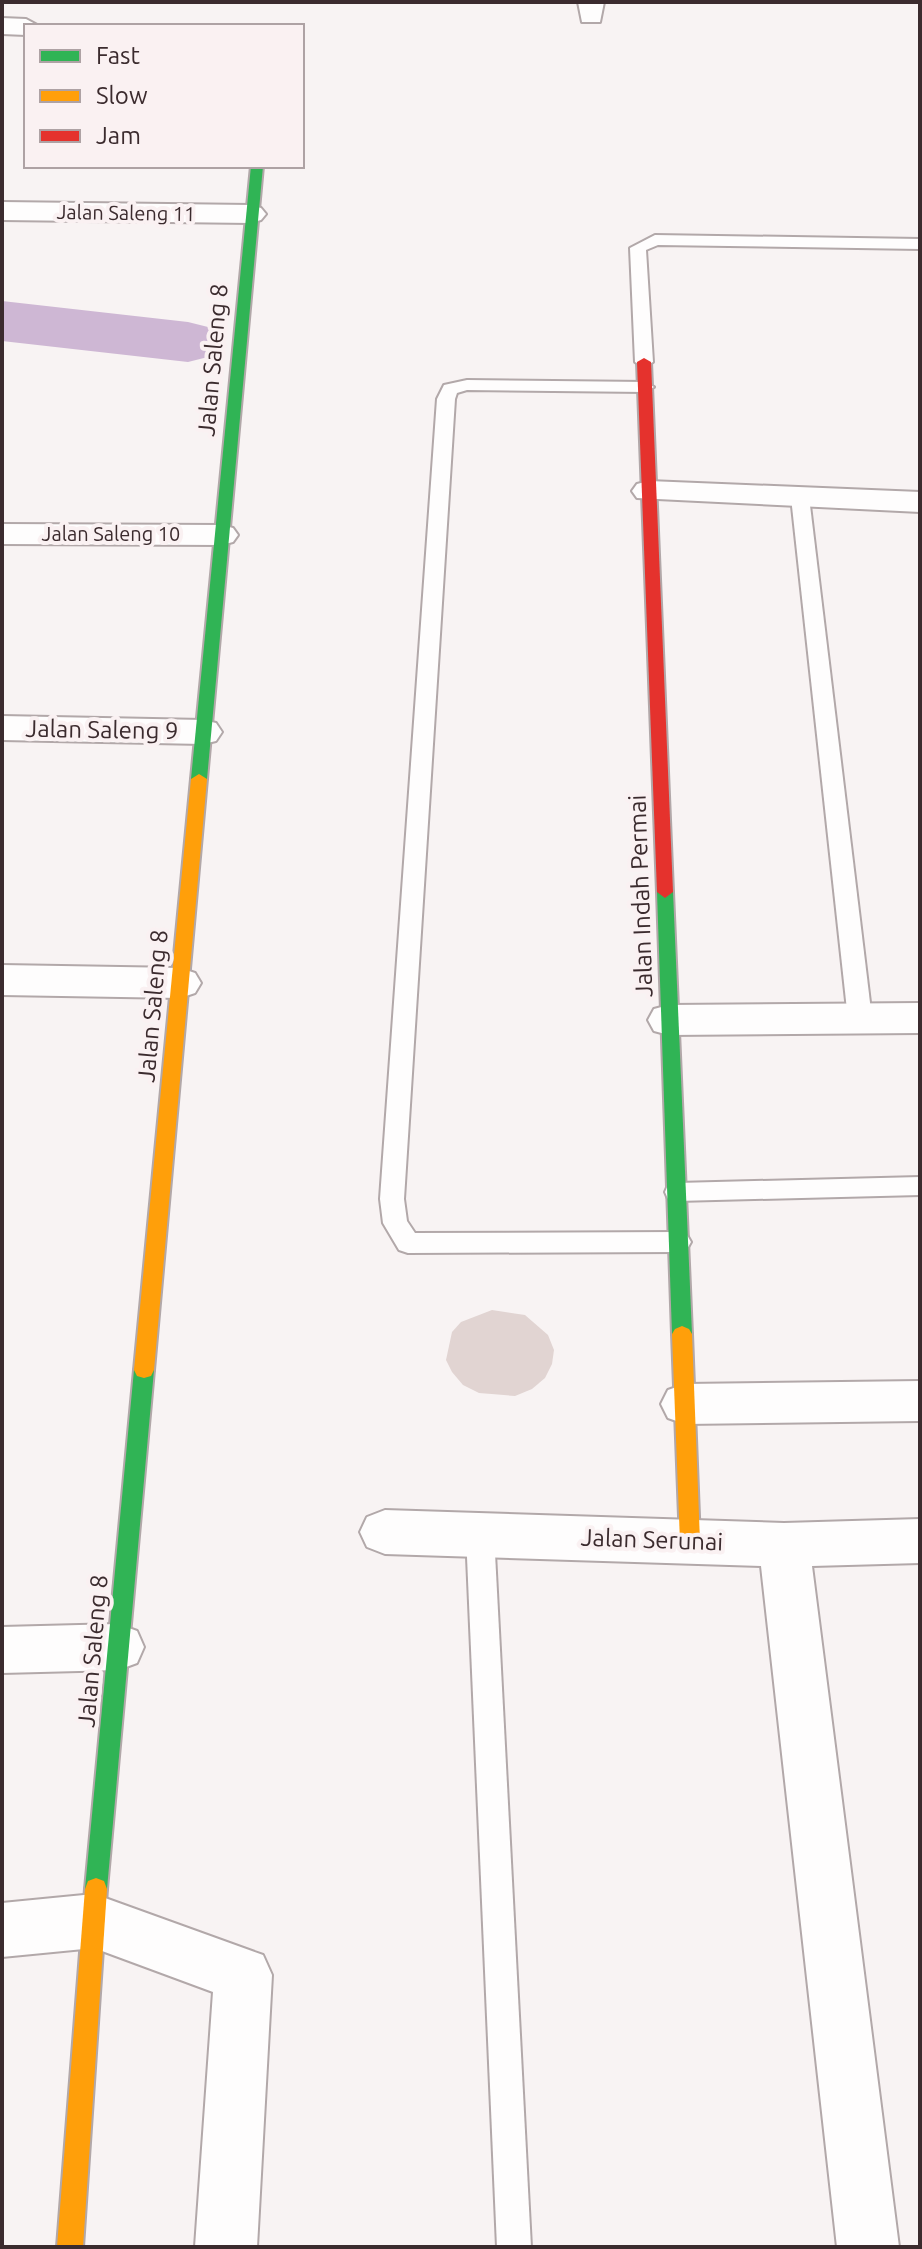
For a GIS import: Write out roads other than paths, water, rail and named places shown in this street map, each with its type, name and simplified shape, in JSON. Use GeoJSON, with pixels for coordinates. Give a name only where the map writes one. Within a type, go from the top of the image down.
{"type":"FeatureCollection","features":[{"type":"Feature","properties":{"kind":"street"},"geometry":{"type":"LineString","coordinates":[[2,26],[24,27]]}},
{"type":"Feature","properties":{"kind":"street","name":"Jalan Saleng 8"},"geometry":{"type":"LineString","coordinates":[[70,2247],[99,1850],[257,168]]}},
{"type":"Feature","properties":{"kind":"street","name":"Jalan Saleng 11"},"geometry":{"type":"LineString","coordinates":[[2,211],[251,214]]}},
{"type":"Feature","properties":{"kind":"street","name":"Jalan Indah Permai"},"geometry":{"type":"LineString","coordinates":[[644,362],[690,1542]]}},
{"type":"Feature","properties":{"kind":"street"},"geometry":{"type":"LineString","coordinates":[[649,491],[920,502]]}},
{"type":"Feature","properties":{"kind":"street","name":"Jalan Saleng 10"},"geometry":{"type":"LineString","coordinates":[[2,534],[221,535]]}},
{"type":"Feature","properties":{"kind":"street","name":"Jalan Saleng 9"},"geometry":{"type":"LineString","coordinates":[[2,728],[203,732]]}},
{"type":"Feature","properties":{"kind":"street"},"geometry":{"type":"LineString","coordinates":[[2,980],[180,983]]}},
{"type":"Feature","properties":{"kind":"street"},"geometry":{"type":"LineString","coordinates":[[669,1020],[920,1018]]}},
{"type":"Feature","properties":{"kind":"street"},"geometry":{"type":"LineString","coordinates":[[685,1404],[920,1401]]}},
{"type":"Feature","properties":{"kind":"street","name":"Jalan Serunai"},"geometry":{"type":"LineString","coordinates":[[385,1532],[784,1545],[920,1541]]}},
{"type":"Feature","properties":{"kind":"street"},"geometry":{"type":"LineString","coordinates":[[784,1545],[868,2247]]}},
{"type":"Feature","properties":{"kind":"street"},"geometry":{"type":"LineString","coordinates":[[2,1650],[118,1647]]}},
{"type":"Feature","properties":{"kind":"street"},"geometry":{"type":"LineString","coordinates":[[2,1930],[94,1921],[243,1975],[226,2247]]}},
{"type":"Feature","properties":{"kind":"lane","name":"Jalan Indah Permai"},"geometry":{"type":"LineString","coordinates":[[644,362],[638,248],[655,240],[920,244]]}},
{"type":"Feature","properties":{"kind":"lane"},"geometry":{"type":"LineString","coordinates":[[645,387],[467,385],[450,389],[446,399],[392,1199],[395,1223],[408,1243],[678,1242]]}},
{"type":"Feature","properties":{"kind":"lane"},"geometry":{"type":"LineString","coordinates":[[800,497],[860,1019]]}},
{"type":"Feature","properties":{"kind":"lane"},"geometry":{"type":"LineString","coordinates":[[677,1192],[920,1186]]}},
{"type":"Feature","properties":{"kind":"lane"},"geometry":{"type":"LineString","coordinates":[[480,1534],[514,2247]]}},
{"type":"Feature","properties":{"kind":"waterway"},"geometry":{"type":"LineString","coordinates":[[2,321],[188,342]]}}]}
